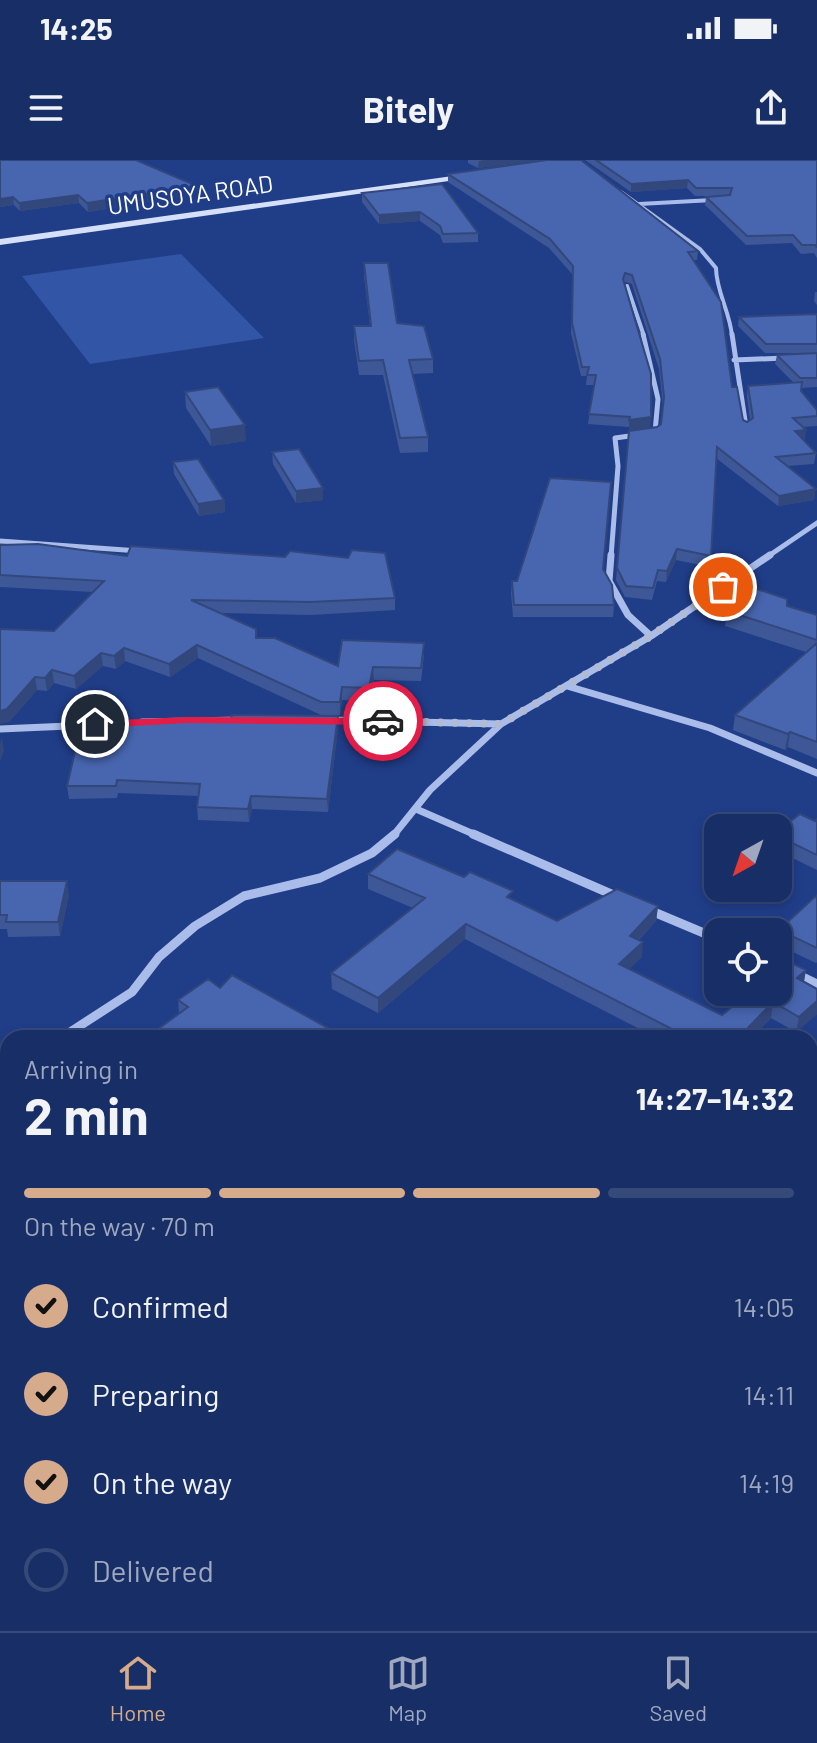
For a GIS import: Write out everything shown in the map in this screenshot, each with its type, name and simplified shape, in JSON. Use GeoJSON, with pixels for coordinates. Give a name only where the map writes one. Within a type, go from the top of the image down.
{"type":"FeatureCollection","features":[{"type":"Feature","properties":{"kind":"main road","name":"UMUSOYA ROAD"},"geometry":{"type":"LineString","coordinates":[[0,242],[483,174]]}},
{"type":"Feature","properties":{"kind":"street"},"geometry":{"type":"LineString","coordinates":[[614,187],[700,249],[716,268],[716,280],[730,316],[746,427]]}},
{"type":"Feature","properties":{"kind":"street"},"geometry":{"type":"LineString","coordinates":[[638,204],[716,200]]}},
{"type":"Feature","properties":{"kind":"street"},"geometry":{"type":"LineString","coordinates":[[627,286],[653,372],[661,418],[655,432],[615,438],[618,466],[609,581],[628,615],[651,636]]}},
{"type":"Feature","properties":{"kind":"street"},"geometry":{"type":"LineString","coordinates":[[734,360],[789,358]]}},
{"type":"Feature","properties":{"kind":"street"},"geometry":{"type":"LineString","coordinates":[[73,1030],[132,992],[159,957],[195,926],[244,896],[320,878],[372,853],[401,829],[430,790],[501,724],[651,636],[817,523]]}},
{"type":"Feature","properties":{"kind":"street"},"geometry":{"type":"LineString","coordinates":[[0,541],[146,551]]}},
{"type":"Feature","properties":{"kind":"street"},"geometry":{"type":"LineString","coordinates":[[567,686],[710,728],[817,773]]}},
{"type":"Feature","properties":{"kind":"street"},"geometry":{"type":"LineString","coordinates":[[125,723],[250,720]]}},
{"type":"Feature","properties":{"kind":"street"},"geometry":{"type":"LineString","coordinates":[[314,720],[501,724]]}},
{"type":"Feature","properties":{"kind":"street"},"geometry":{"type":"LineString","coordinates":[[0,729],[95,724]]}},
{"type":"Feature","properties":{"kind":"street"},"geometry":{"type":"LineString","coordinates":[[416,809],[623,899]]}},
{"type":"Feature","properties":{"kind":"street"},"geometry":{"type":"LineString","coordinates":[[637,905],[704,933]]}},
{"type":"Feature","properties":{"kind":"street"},"geometry":{"type":"LineString","coordinates":[[792,972],[817,984]]}},
{"type":"Feature","properties":{"kind":"shaded area"},"geometry":{"type":"Polygon","coordinates":[[[181,254],[264,338],[90,364],[22,276],[181,254]]]}},
{"type":"Feature","properties":{"kind":"building"},"geometry":{"type":"Polygon","coordinates":[[[0,160],[136,160],[197,186],[87,203],[78,195],[19,203],[13,197],[0,199],[0,160]]]}},
{"type":"Feature","properties":{"kind":"building"},"geometry":{"type":"Polygon","coordinates":[[[547,160],[581,160],[698,251],[688,252],[721,302],[732,387],[737,387],[743,420],[747,422],[753,418],[748,386],[802,382],[801,391],[817,410],[817,416],[793,418],[806,430],[795,431],[816,453],[776,457],[816,489],[779,496],[717,447],[711,556],[677,549],[667,571],[658,570],[653,588],[626,586],[617,568],[629,431],[661,424],[664,397],[660,359],[632,275],[625,273],[623,279],[651,374],[651,417],[629,420],[630,417],[589,414],[596,375],[587,375],[589,367],[582,367],[572,323],[573,266],[550,239],[448,174],[547,160]]]}},
{"type":"Feature","properties":{"kind":"building"},"geometry":{"type":"Polygon","coordinates":[[[596,160],[817,160],[817,247],[802,245],[793,235],[747,236],[706,197],[730,195],[732,188],[696,188],[688,180],[631,184],[596,160]]]}},
{"type":"Feature","properties":{"kind":"building"},"geometry":{"type":"Polygon","coordinates":[[[442,184],[478,233],[443,234],[440,226],[420,212],[379,215],[362,193],[442,184]]]}},
{"type":"Feature","properties":{"kind":"building"},"geometry":{"type":"Polygon","coordinates":[[[364,263],[388,263],[397,323],[424,326],[433,359],[409,360],[428,437],[400,438],[383,360],[359,361],[354,326],[371,326],[364,263]]]}},
{"type":"Feature","properties":{"kind":"building"},"geometry":{"type":"Polygon","coordinates":[[[817,314],[817,344],[766,344],[739,317],[817,314]]]}},
{"type":"Feature","properties":{"kind":"building"},"geometry":{"type":"Polygon","coordinates":[[[817,353],[817,378],[800,378],[777,355],[817,353]]]}},
{"type":"Feature","properties":{"kind":"building"},"geometry":{"type":"Polygon","coordinates":[[[218,387],[245,425],[210,430],[185,392],[218,387]]]}},
{"type":"Feature","properties":{"kind":"building"},"geometry":{"type":"Polygon","coordinates":[[[299,449],[323,488],[296,491],[272,452],[299,449]]]}},
{"type":"Feature","properties":{"kind":"building"},"geometry":{"type":"Polygon","coordinates":[[[198,459],[224,500],[198,504],[173,462],[198,459]]]}},
{"type":"Feature","properties":{"kind":"building"},"geometry":{"type":"Polygon","coordinates":[[[550,478],[611,482],[603,569],[612,585],[614,605],[514,605],[512,581],[517,581],[550,478]]]}},
{"type":"Feature","properties":{"kind":"building"},"geometry":{"type":"Polygon","coordinates":[[[38,544],[127,556],[131,546],[285,557],[290,551],[348,558],[352,550],[385,553],[395,598],[310,602],[191,600],[256,629],[256,638],[275,638],[338,666],[342,640],[424,643],[421,668],[373,667],[369,688],[342,687],[340,702],[321,702],[197,645],[169,664],[124,648],[114,656],[101,653],[74,676],[52,670],[45,678],[35,677],[7,709],[0,711],[0,629],[54,631],[104,581],[0,575],[0,545],[38,544]]]}},
{"type":"Feature","properties":{"kind":"building"},"geometry":{"type":"Polygon","coordinates":[[[754,588],[787,599],[787,606],[817,615],[817,640],[727,611],[754,588]]]}},
{"type":"Feature","properties":{"kind":"building"},"geometry":{"type":"Polygon","coordinates":[[[817,643],[817,742],[735,715],[817,643]]]}},
{"type":"Feature","properties":{"kind":"building"},"geometry":{"type":"Polygon","coordinates":[[[232,715],[338,716],[327,799],[251,796],[248,809],[197,807],[200,784],[117,780],[116,786],[67,786],[82,722],[230,721],[232,715]]]}},
{"type":"Feature","properties":{"kind":"building"},"geometry":{"type":"Polygon","coordinates":[[[800,814],[815,821],[817,819],[817,855],[792,843],[792,820],[800,814]]]}},
{"type":"Feature","properties":{"kind":"building"},"geometry":{"type":"Polygon","coordinates":[[[397,849],[464,877],[470,872],[513,891],[507,897],[557,921],[617,889],[658,906],[630,936],[643,942],[619,964],[722,1015],[733,1006],[769,1006],[746,1030],[668,1030],[670,1028],[466,924],[378,998],[331,973],[425,898],[368,874],[397,849]]]}},
{"type":"Feature","properties":{"kind":"building"},"geometry":{"type":"Polygon","coordinates":[[[0,881],[67,881],[58,922],[6,922],[7,915],[0,915],[0,881]]]}},
{"type":"Feature","properties":{"kind":"building"},"geometry":{"type":"Polygon","coordinates":[[[817,895],[817,948],[792,936],[792,918],[817,895]]]}},
{"type":"Feature","properties":{"kind":"building"},"geometry":{"type":"Polygon","coordinates":[[[792,963],[806,970],[797,978],[817,989],[817,1001],[799,1017],[780,1006],[792,1006],[792,963]]]}},
{"type":"Feature","properties":{"kind":"building"},"geometry":{"type":"Polygon","coordinates":[[[232,975],[332,1030],[157,1030],[188,1007],[178,1000],[208,979],[220,988],[232,975]]]}},
{"type":"Feature","properties":{"kind":"way so far"},"geometry":{"type":"LineString","coordinates":[[383,721],[501,724],[651,636],[723,587]]}},
{"type":"Feature","properties":{"kind":"route"},"geometry":{"type":"LineString","coordinates":[[95,724],[187,720],[383,721]]}}]}
